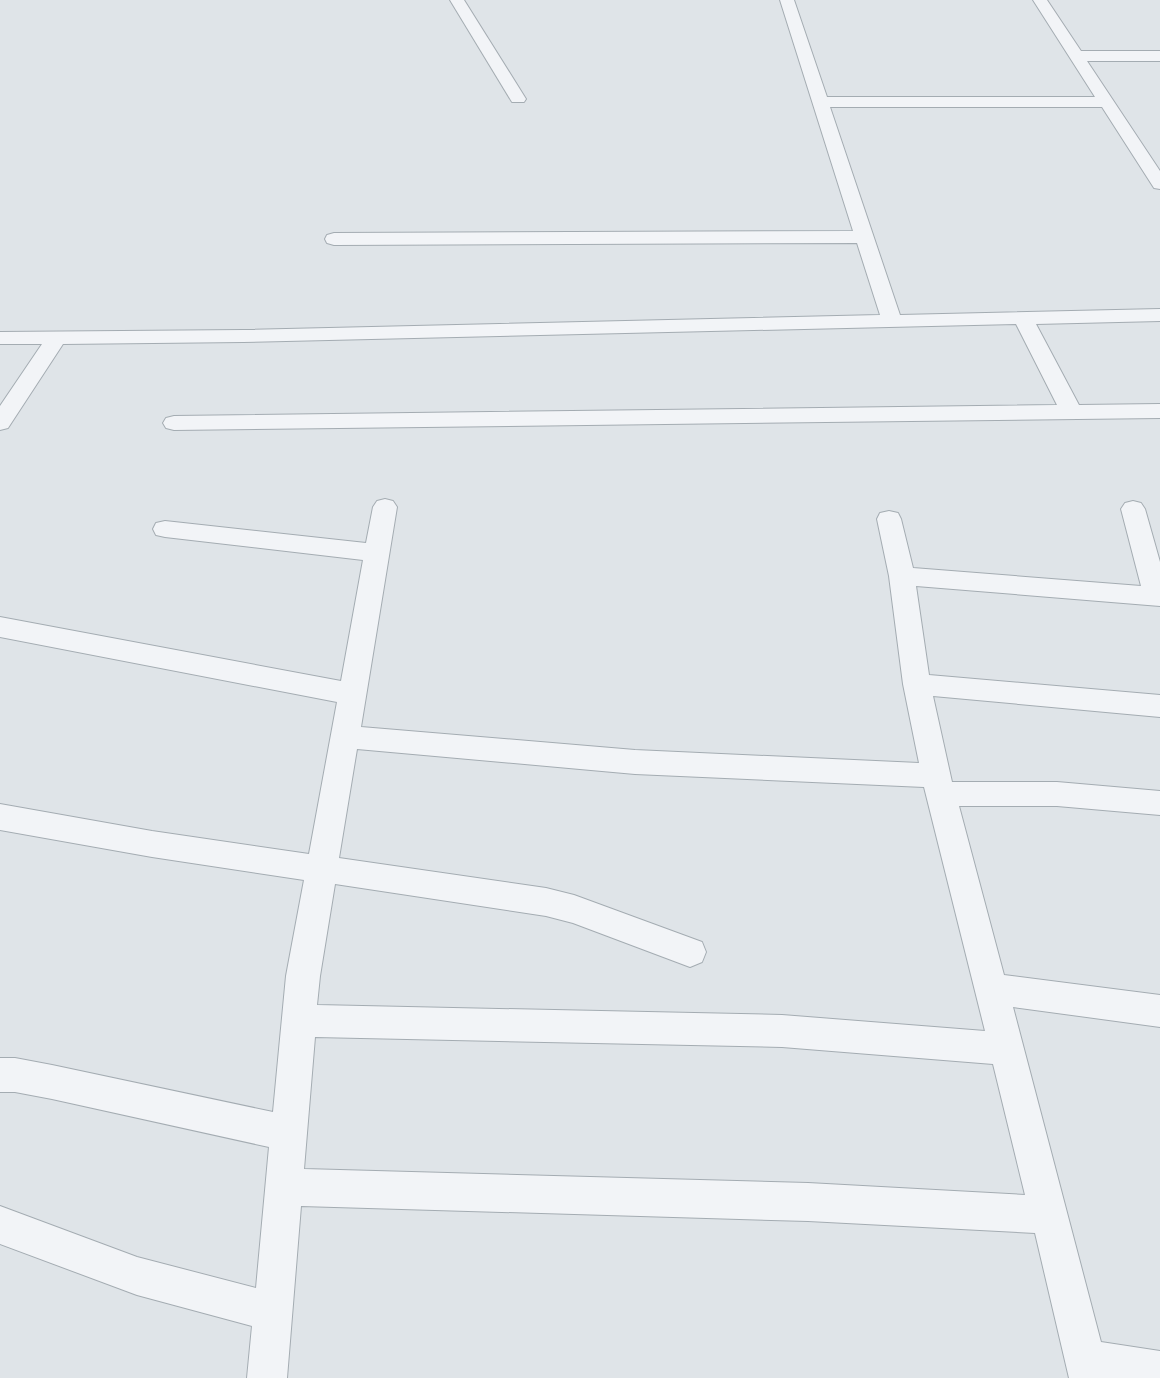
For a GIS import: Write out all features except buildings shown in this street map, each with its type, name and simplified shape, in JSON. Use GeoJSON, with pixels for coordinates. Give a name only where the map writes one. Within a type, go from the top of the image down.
{"type":"FeatureCollection","features":[{"type":"Feature","properties":{"kind":"street"},"geometry":{"type":"LineString","coordinates":[[458,0],[518,98]]}},
{"type":"Feature","properties":{"kind":"street"},"geometry":{"type":"LineString","coordinates":[[787,0],[892,321]]}},
{"type":"Feature","properties":{"kind":"street"},"geometry":{"type":"LineString","coordinates":[[1040,0],[1160,184]]}},
{"type":"Feature","properties":{"kind":"street"},"geometry":{"type":"LineString","coordinates":[[1076,56],[1160,56]]}},
{"type":"Feature","properties":{"kind":"street"},"geometry":{"type":"LineString","coordinates":[[820,102],[1107,102]]}},
{"type":"Feature","properties":{"kind":"street"},"geometry":{"type":"LineString","coordinates":[[1139,152],[1160,152]]}},
{"type":"Feature","properties":{"kind":"street"},"geometry":{"type":"LineString","coordinates":[[334,239],[865,237]]}},
{"type":"Feature","properties":{"kind":"street"},"geometry":{"type":"LineString","coordinates":[[0,338],[243,336],[1160,315]]}},
{"type":"Feature","properties":{"kind":"street"},"geometry":{"type":"LineString","coordinates":[[1024,318],[1071,412]]}},
{"type":"Feature","properties":{"kind":"street"},"geometry":{"type":"LineString","coordinates":[[0,424],[56,338]]}},
{"type":"Feature","properties":{"kind":"street"},"geometry":{"type":"LineString","coordinates":[[174,423],[1160,411]]}},
{"type":"Feature","properties":{"kind":"street"},"geometry":{"type":"LineString","coordinates":[[267,1378],[304,976],[385,507]]}},
{"type":"Feature","properties":{"kind":"street"},"geometry":{"type":"LineString","coordinates":[[902,576],[1158,597],[1133,509]]}},
{"type":"Feature","properties":{"kind":"street"},"geometry":{"type":"LineString","coordinates":[[889,519],[902,576],[917,684],[938,785],[1087,1369],[1160,1371]]}},
{"type":"Feature","properties":{"kind":"street"},"geometry":{"type":"LineString","coordinates":[[165,529],[378,554]]}},
{"type":"Feature","properties":{"kind":"street"},"geometry":{"type":"LineString","coordinates":[[0,627],[353,694]]}},
{"type":"Feature","properties":{"kind":"street"},"geometry":{"type":"LineString","coordinates":[[917,684],[1160,706]]}},
{"type":"Feature","properties":{"kind":"street"},"geometry":{"type":"LineString","coordinates":[[346,736],[635,762],[1160,803]]}},
{"type":"Feature","properties":{"kind":"street"},"geometry":{"type":"LineString","coordinates":[[0,817],[152,844],[546,902],[574,909],[690,952]]}},
{"type":"Feature","properties":{"kind":"street"},"geometry":{"type":"LineString","coordinates":[[990,989],[1160,1011]]}},
{"type":"Feature","properties":{"kind":"street"},"geometry":{"type":"LineString","coordinates":[[300,1021],[782,1031],[1006,1049]]}},
{"type":"Feature","properties":{"kind":"street"},"geometry":{"type":"LineString","coordinates":[[0,1075],[15,1075],[52,1082],[290,1134]]}},
{"type":"Feature","properties":{"kind":"street"},"geometry":{"type":"LineString","coordinates":[[284,1187],[798,1202],[1049,1215]]}},
{"type":"Feature","properties":{"kind":"street"},"geometry":{"type":"LineString","coordinates":[[0,1225],[137,1276],[273,1312]]}}]}
